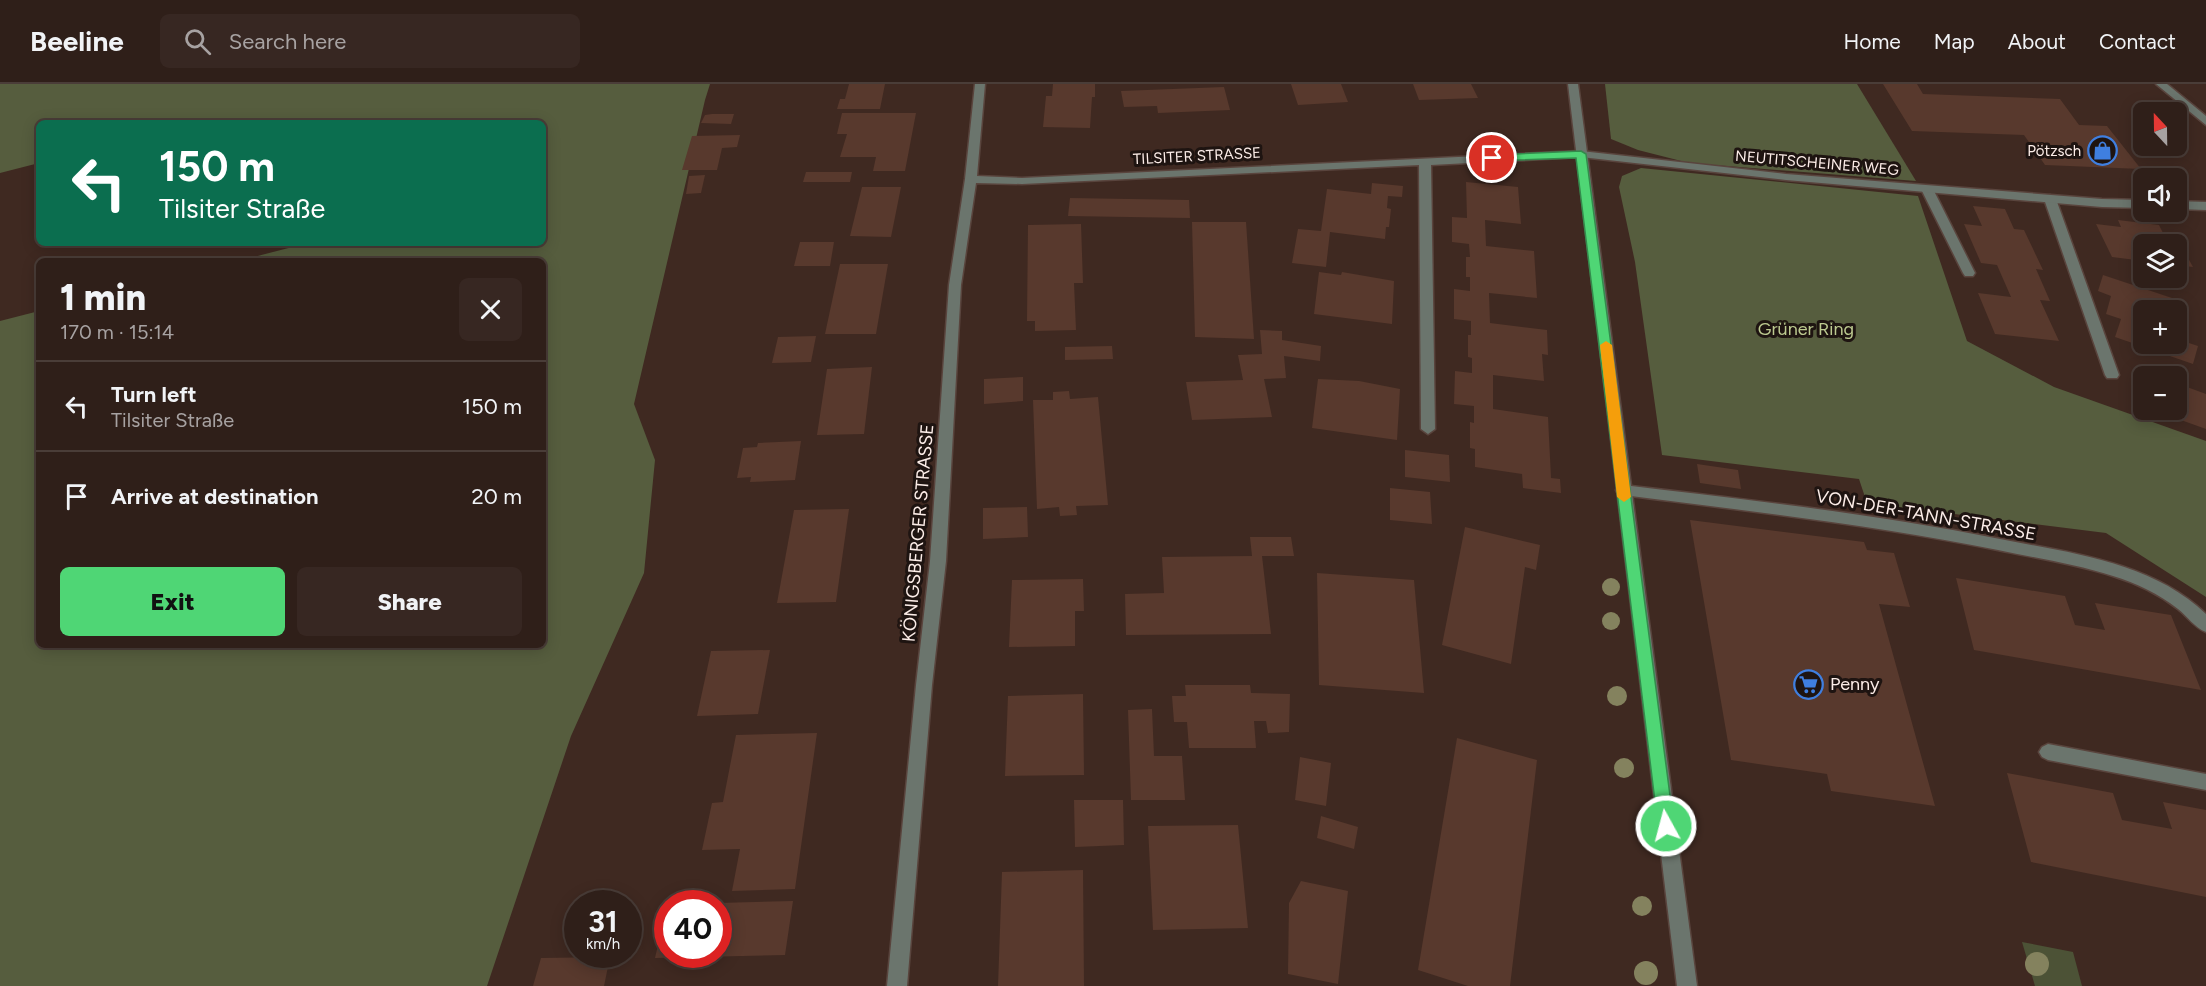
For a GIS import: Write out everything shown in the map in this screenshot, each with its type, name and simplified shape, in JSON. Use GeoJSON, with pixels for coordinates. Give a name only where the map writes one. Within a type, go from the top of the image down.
{"type":"FeatureCollection","features":[{"type":"Feature","properties":{"kind":"street","name":"KÖNIGSBERGER STRASSE"},"geometry":{"type":"LineString","coordinates":[[897,986],[924,685],[938,561],[955,285],[971,179],[980,84]]}},
{"type":"Feature","properties":{"kind":"street"},"geometry":{"type":"LineString","coordinates":[[1573,84],[1687,986]]}},
{"type":"Feature","properties":{"kind":"street"},"geometry":{"type":"LineString","coordinates":[[2161,84],[2206,122]]}},
{"type":"Feature","properties":{"kind":"street","name":"TILSITER STRASSE"},"geometry":{"type":"LineString","coordinates":[[971,179],[1022,181],[1581,154]]}},
{"type":"Feature","properties":{"kind":"street","name":"NEUTITSCHEINER WEG"},"geometry":{"type":"LineString","coordinates":[[1581,154],[1786,177],[2050,199],[2133,203]]}},
{"type":"Feature","properties":{"kind":"street"},"geometry":{"type":"LineString","coordinates":[[1425,160],[1428,429]]}},
{"type":"Feature","properties":{"kind":"street"},"geometry":{"type":"LineString","coordinates":[[1927,189],[1969,273]]}},
{"type":"Feature","properties":{"kind":"street"},"geometry":{"type":"LineString","coordinates":[[2050,199],[2112,375]]}},
{"type":"Feature","properties":{"kind":"street"},"geometry":{"type":"LineString","coordinates":[[2187,206],[2206,206]]}},
{"type":"Feature","properties":{"kind":"street","name":"VON-DER-TANN-STRASSE"},"geometry":{"type":"LineString","coordinates":[[1623,490],[1955,535],[2101,567],[2138,578],[2170,595],[2198,615],[2206,625]]}},
{"type":"Feature","properties":{"kind":"street"},"geometry":{"type":"LineString","coordinates":[[2048,753],[2206,782]]}},
{"type":"Feature","properties":{"kind":"green space"},"geometry":{"type":"Polygon","coordinates":[[[0,84],[710,84],[634,404],[655,460],[644,573],[571,736],[487,986],[0,986],[0,321],[36,312],[36,648],[546,648],[546,258],[250,258],[296,246],[546,246],[546,120],[36,120],[36,164],[0,173],[0,84]]]}},
{"type":"Feature","properties":{"kind":"green space"},"geometry":{"type":"Polygon","coordinates":[[[1605,84],[1857,84],[1916,181],[1689,163],[1638,150],[1611,139],[1605,84]]]}},
{"type":"Feature","properties":{"kind":"green space","name":"Grüner Ring"},"geometry":{"type":"Polygon","coordinates":[[[1641,168],[1918,196],[1967,341],[2054,387],[2133,415],[2133,420],[2147,420],[2206,441],[2206,597],[2106,533],[1867,503],[1859,479],[1662,455],[1635,262],[1619,187],[1622,176],[1641,168]]]}},
{"type":"Feature","properties":{"kind":"green space"},"geometry":{"type":"Polygon","coordinates":[[[2022,942],[2073,952],[2082,986],[2035,986],[2022,942]]]}},
{"type":"Feature","properties":{"kind":"building"},"geometry":{"type":"Polygon","coordinates":[[[849,84],[885,84],[880,109],[837,109],[840,99],[845,99],[849,84]]]}},
{"type":"Feature","properties":{"kind":"building"},"geometry":{"type":"Polygon","coordinates":[[[1053,84],[1095,84],[1090,128],[1043,127],[1046,96],[1052,96],[1053,84]]]}},
{"type":"Feature","properties":{"kind":"building"},"geometry":{"type":"Polygon","coordinates":[[[1291,84],[1341,84],[1348,102],[1298,105],[1291,84]]]}},
{"type":"Feature","properties":{"kind":"building"},"geometry":{"type":"Polygon","coordinates":[[[1413,84],[1471,84],[1478,98],[1419,100],[1413,84]]]}},
{"type":"Feature","properties":{"kind":"building"},"geometry":{"type":"Polygon","coordinates":[[[1883,84],[1917,84],[1923,94],[2060,99],[2079,125],[2107,126],[2140,168],[2045,165],[2024,135],[1912,131],[1883,84]]]}},
{"type":"Feature","properties":{"kind":"building"},"geometry":{"type":"Polygon","coordinates":[[[1224,87],[1230,110],[1158,113],[1157,106],[1124,107],[1121,91],[1224,87]]]}},
{"type":"Feature","properties":{"kind":"building"},"geometry":{"type":"Polygon","coordinates":[[[842,113],[916,113],[905,171],[873,171],[876,157],[840,157],[847,134],[837,134],[842,113]]]}},
{"type":"Feature","properties":{"kind":"building"},"geometry":{"type":"Polygon","coordinates":[[[734,114],[731,124],[701,123],[705,115],[734,114]]]}},
{"type":"Feature","properties":{"kind":"building"},"geometry":{"type":"Polygon","coordinates":[[[740,135],[737,147],[722,148],[717,170],[682,170],[692,136],[740,135]]]}},
{"type":"Feature","properties":{"kind":"building"},"geometry":{"type":"Polygon","coordinates":[[[806,172],[852,172],[850,182],[803,182],[806,172]]]}},
{"type":"Feature","properties":{"kind":"building"},"geometry":{"type":"Polygon","coordinates":[[[705,175],[701,193],[686,194],[689,176],[705,175]]]}},
{"type":"Feature","properties":{"kind":"building"},"geometry":{"type":"Polygon","coordinates":[[[1466,182],[1518,187],[1521,224],[1485,220],[1486,246],[1534,251],[1537,298],[1489,293],[1490,323],[1547,330],[1548,355],[1542,354],[1544,381],[1493,375],[1493,409],[1548,417],[1551,478],[1560,479],[1561,493],[1523,488],[1522,474],[1475,467],[1475,449],[1470,448],[1470,422],[1474,423],[1474,406],[1454,404],[1455,371],[1472,373],[1472,358],[1468,357],[1468,335],[1471,335],[1471,321],[1454,319],[1454,289],[1470,291],[1470,277],[1466,277],[1466,257],[1470,257],[1469,244],[1452,242],[1452,217],[1467,218],[1466,182]]]}},
{"type":"Feature","properties":{"kind":"building"},"geometry":{"type":"Polygon","coordinates":[[[1372,183],[1403,186],[1402,197],[1388,196],[1387,208],[1391,209],[1385,239],[1330,232],[1326,267],[1292,263],[1298,229],[1321,231],[1327,189],[1371,194],[1372,183]]]}},
{"type":"Feature","properties":{"kind":"building"},"geometry":{"type":"Polygon","coordinates":[[[862,187],[901,187],[891,237],[850,236],[862,187]]]}},
{"type":"Feature","properties":{"kind":"building"},"geometry":{"type":"Polygon","coordinates":[[[1070,198],[1189,200],[1190,218],[1068,216],[1070,198]]]}},
{"type":"Feature","properties":{"kind":"building"},"geometry":{"type":"Polygon","coordinates":[[[1973,206],[2005,209],[2014,229],[2024,230],[2043,270],[2036,269],[2050,301],[2040,300],[2059,341],[1995,334],[1978,293],[2011,297],[1997,265],[1981,263],[1964,224],[1982,226],[1973,206]]]}},
{"type":"Feature","properties":{"kind":"building"},"geometry":{"type":"Polygon","coordinates":[[[2118,220],[2159,225],[2164,234],[2133,234],[2133,260],[2112,257],[2096,224],[2121,227],[2118,220]]]}},
{"type":"Feature","properties":{"kind":"building"},"geometry":{"type":"Polygon","coordinates":[[[1192,222],[1246,222],[1254,339],[1195,337],[1192,222]]]}},
{"type":"Feature","properties":{"kind":"building"},"geometry":{"type":"Polygon","coordinates":[[[1081,224],[1083,283],[1074,283],[1076,330],[1035,331],[1035,321],[1027,321],[1028,225],[1081,224]]]}},
{"type":"Feature","properties":{"kind":"building"},"geometry":{"type":"Polygon","coordinates":[[[800,242],[834,242],[830,266],[794,266],[800,242]]]}},
{"type":"Feature","properties":{"kind":"building"},"geometry":{"type":"Polygon","coordinates":[[[2187,256],[2193,267],[2187,266],[2187,256]]]}},
{"type":"Feature","properties":{"kind":"building"},"geometry":{"type":"Polygon","coordinates":[[[840,264],[888,264],[876,334],[825,334],[840,264]]]}},
{"type":"Feature","properties":{"kind":"building"},"geometry":{"type":"Polygon","coordinates":[[[1319,272],[1341,275],[1342,272],[1394,281],[1392,324],[1314,314],[1319,272]]]}},
{"type":"Feature","properties":{"kind":"building"},"geometry":{"type":"Polygon","coordinates":[[[2103,275],[2133,285],[2133,288],[2142,288],[2175,299],[2133,300],[2133,343],[2115,337],[2121,319],[2106,314],[2111,296],[2098,291],[2103,275]]]}},
{"type":"Feature","properties":{"kind":"building"},"geometry":{"type":"Polygon","coordinates":[[[1260,330],[1282,331],[1282,340],[1321,346],[1320,361],[1284,356],[1286,378],[1264,379],[1272,417],[1192,420],[1186,382],[1243,380],[1238,355],[1262,354],[1260,330]]]}},
{"type":"Feature","properties":{"kind":"building"},"geometry":{"type":"Polygon","coordinates":[[[816,336],[811,362],[772,363],[778,337],[816,336]]]}},
{"type":"Feature","properties":{"kind":"building"},"geometry":{"type":"Polygon","coordinates":[[[2187,342],[2198,346],[2193,364],[2164,354],[2187,354],[2187,342]]]}},
{"type":"Feature","properties":{"kind":"building"},"geometry":{"type":"Polygon","coordinates":[[[1112,346],[1113,359],[1065,360],[1065,347],[1112,346]]]}},
{"type":"Feature","properties":{"kind":"building"},"geometry":{"type":"Polygon","coordinates":[[[872,367],[864,434],[817,435],[827,369],[872,367]]]}},
{"type":"Feature","properties":{"kind":"building"},"geometry":{"type":"Polygon","coordinates":[[[1023,377],[1023,401],[984,404],[984,379],[1023,377]]]}},
{"type":"Feature","properties":{"kind":"building"},"geometry":{"type":"Polygon","coordinates":[[[1318,379],[1359,381],[1400,389],[1397,440],[1312,428],[1318,379]]]}},
{"type":"Feature","properties":{"kind":"building"},"geometry":{"type":"Polygon","coordinates":[[[2187,387],[2206,394],[2206,429],[2181,420],[2187,420],[2187,387]]]}},
{"type":"Feature","properties":{"kind":"building"},"geometry":{"type":"Polygon","coordinates":[[[1069,391],[1070,399],[1098,397],[1108,505],[1076,506],[1077,515],[1060,516],[1059,507],[1037,509],[1033,400],[1053,400],[1053,392],[1069,391]]]}},
{"type":"Feature","properties":{"kind":"building"},"geometry":{"type":"Polygon","coordinates":[[[801,441],[795,480],[750,482],[751,477],[737,478],[743,448],[757,447],[758,443],[801,441]]]}},
{"type":"Feature","properties":{"kind":"building"},"geometry":{"type":"Polygon","coordinates":[[[1405,450],[1449,455],[1450,482],[1405,477],[1405,450]]]}},
{"type":"Feature","properties":{"kind":"building"},"geometry":{"type":"Polygon","coordinates":[[[1697,464],[1738,470],[1741,489],[1700,483],[1697,464]]]}},
{"type":"Feature","properties":{"kind":"building"},"geometry":{"type":"Polygon","coordinates":[[[1390,488],[1430,492],[1432,524],[1390,520],[1390,488]]]}},
{"type":"Feature","properties":{"kind":"building"},"geometry":{"type":"Polygon","coordinates":[[[1027,507],[1028,537],[983,539],[983,508],[1027,507]]]}},
{"type":"Feature","properties":{"kind":"building"},"geometry":{"type":"Polygon","coordinates":[[[849,509],[836,602],[777,603],[794,510],[849,509]]]}},
{"type":"Feature","properties":{"kind":"building","name":"Penny"},"geometry":{"type":"Polygon","coordinates":[[[1690,520],[1864,542],[1867,550],[1894,553],[1910,607],[1879,604],[1935,806],[1831,791],[1827,774],[1731,760],[1690,520]]]}},
{"type":"Feature","properties":{"kind":"building"},"geometry":{"type":"Polygon","coordinates":[[[1465,527],[1540,545],[1536,570],[1525,567],[1511,664],[1442,645],[1465,527]]]}},
{"type":"Feature","properties":{"kind":"building"},"geometry":{"type":"Polygon","coordinates":[[[1250,537],[1291,537],[1294,556],[1262,556],[1271,634],[1126,635],[1125,594],[1164,593],[1162,557],[1252,556],[1250,537]]]}},
{"type":"Feature","properties":{"kind":"building"},"geometry":{"type":"Polygon","coordinates":[[[1317,573],[1414,580],[1424,693],[1319,685],[1317,573]]]}},
{"type":"Feature","properties":{"kind":"building"},"geometry":{"type":"Polygon","coordinates":[[[1956,578],[2065,596],[2075,625],[2105,630],[2095,603],[2171,615],[2201,690],[1974,650],[1956,578]]]}},
{"type":"Feature","properties":{"kind":"building"},"geometry":{"type":"Polygon","coordinates":[[[1083,579],[1084,611],[1075,611],[1075,646],[1009,647],[1012,580],[1083,579]]]}},
{"type":"Feature","properties":{"kind":"building"},"geometry":{"type":"Polygon","coordinates":[[[770,650],[758,714],[697,716],[711,651],[770,650]]]}},
{"type":"Feature","properties":{"kind":"building"},"geometry":{"type":"Polygon","coordinates":[[[1185,685],[1250,685],[1251,693],[1290,694],[1289,732],[1268,733],[1266,721],[1254,721],[1256,748],[1189,748],[1187,722],[1174,722],[1172,696],[1186,696],[1185,685]]]}},
{"type":"Feature","properties":{"kind":"building"},"geometry":{"type":"Polygon","coordinates":[[[1083,694],[1084,775],[1005,776],[1008,696],[1083,694]]]}},
{"type":"Feature","properties":{"kind":"building"},"geometry":{"type":"Polygon","coordinates":[[[1152,709],[1154,756],[1182,756],[1185,800],[1131,800],[1128,710],[1152,709]]]}},
{"type":"Feature","properties":{"kind":"building"},"geometry":{"type":"Polygon","coordinates":[[[817,733],[795,889],[732,891],[740,849],[702,850],[712,803],[723,802],[736,735],[817,733]]]}},
{"type":"Feature","properties":{"kind":"building"},"geometry":{"type":"Polygon","coordinates":[[[1457,738],[1537,760],[1510,986],[1468,986],[1418,970],[1457,738]]]}},
{"type":"Feature","properties":{"kind":"building"},"geometry":{"type":"Polygon","coordinates":[[[1300,757],[1331,763],[1326,806],[1295,800],[1300,757]]]}},
{"type":"Feature","properties":{"kind":"building"},"geometry":{"type":"Polygon","coordinates":[[[2007,773],[2113,793],[2122,820],[2172,829],[2163,802],[2206,810],[2206,897],[2031,862],[2007,773]]]}},
{"type":"Feature","properties":{"kind":"building"},"geometry":{"type":"Polygon","coordinates":[[[1074,800],[1123,800],[1124,845],[1075,847],[1074,800]]]}},
{"type":"Feature","properties":{"kind":"building"},"geometry":{"type":"Polygon","coordinates":[[[1321,816],[1358,827],[1354,849],[1317,838],[1321,816]]]}},
{"type":"Feature","properties":{"kind":"building"},"geometry":{"type":"Polygon","coordinates":[[[1238,825],[1248,928],[1153,930],[1148,826],[1238,825]]]}},
{"type":"Feature","properties":{"kind":"building"},"geometry":{"type":"Polygon","coordinates":[[[1083,870],[1084,986],[998,986],[1002,872],[1083,870]]]}},
{"type":"Feature","properties":{"kind":"building"},"geometry":{"type":"Polygon","coordinates":[[[1301,881],[1348,891],[1338,984],[1288,974],[1289,903],[1301,881]]]}},
{"type":"Feature","properties":{"kind":"building"},"geometry":{"type":"Polygon","coordinates":[[[793,901],[785,955],[732,956],[732,903],[793,901]]]}},
{"type":"Feature","properties":{"kind":"building"},"geometry":{"type":"Polygon","coordinates":[[[541,958],[564,958],[564,968],[608,968],[604,986],[533,986],[541,958]]]}},
{"type":"Feature","properties":{"kind":"slow traffic"},"geometry":{"type":"LineString","coordinates":[[1606,345],[1624,497]]}},
{"type":"Feature","properties":{"kind":"place","name":"Pötzsch"},"geometry":{"type":"Point","coordinates":[2102,151]}},
{"type":"Feature","properties":{"kind":"place","name":"Penny"},"geometry":{"type":"Point","coordinates":[1809,684]}},
{"type":"Feature","properties":{"kind":"route"},"geometry":{"type":"LineString","coordinates":[[1492,158],[1581,154],[1666,826]]}}]}
